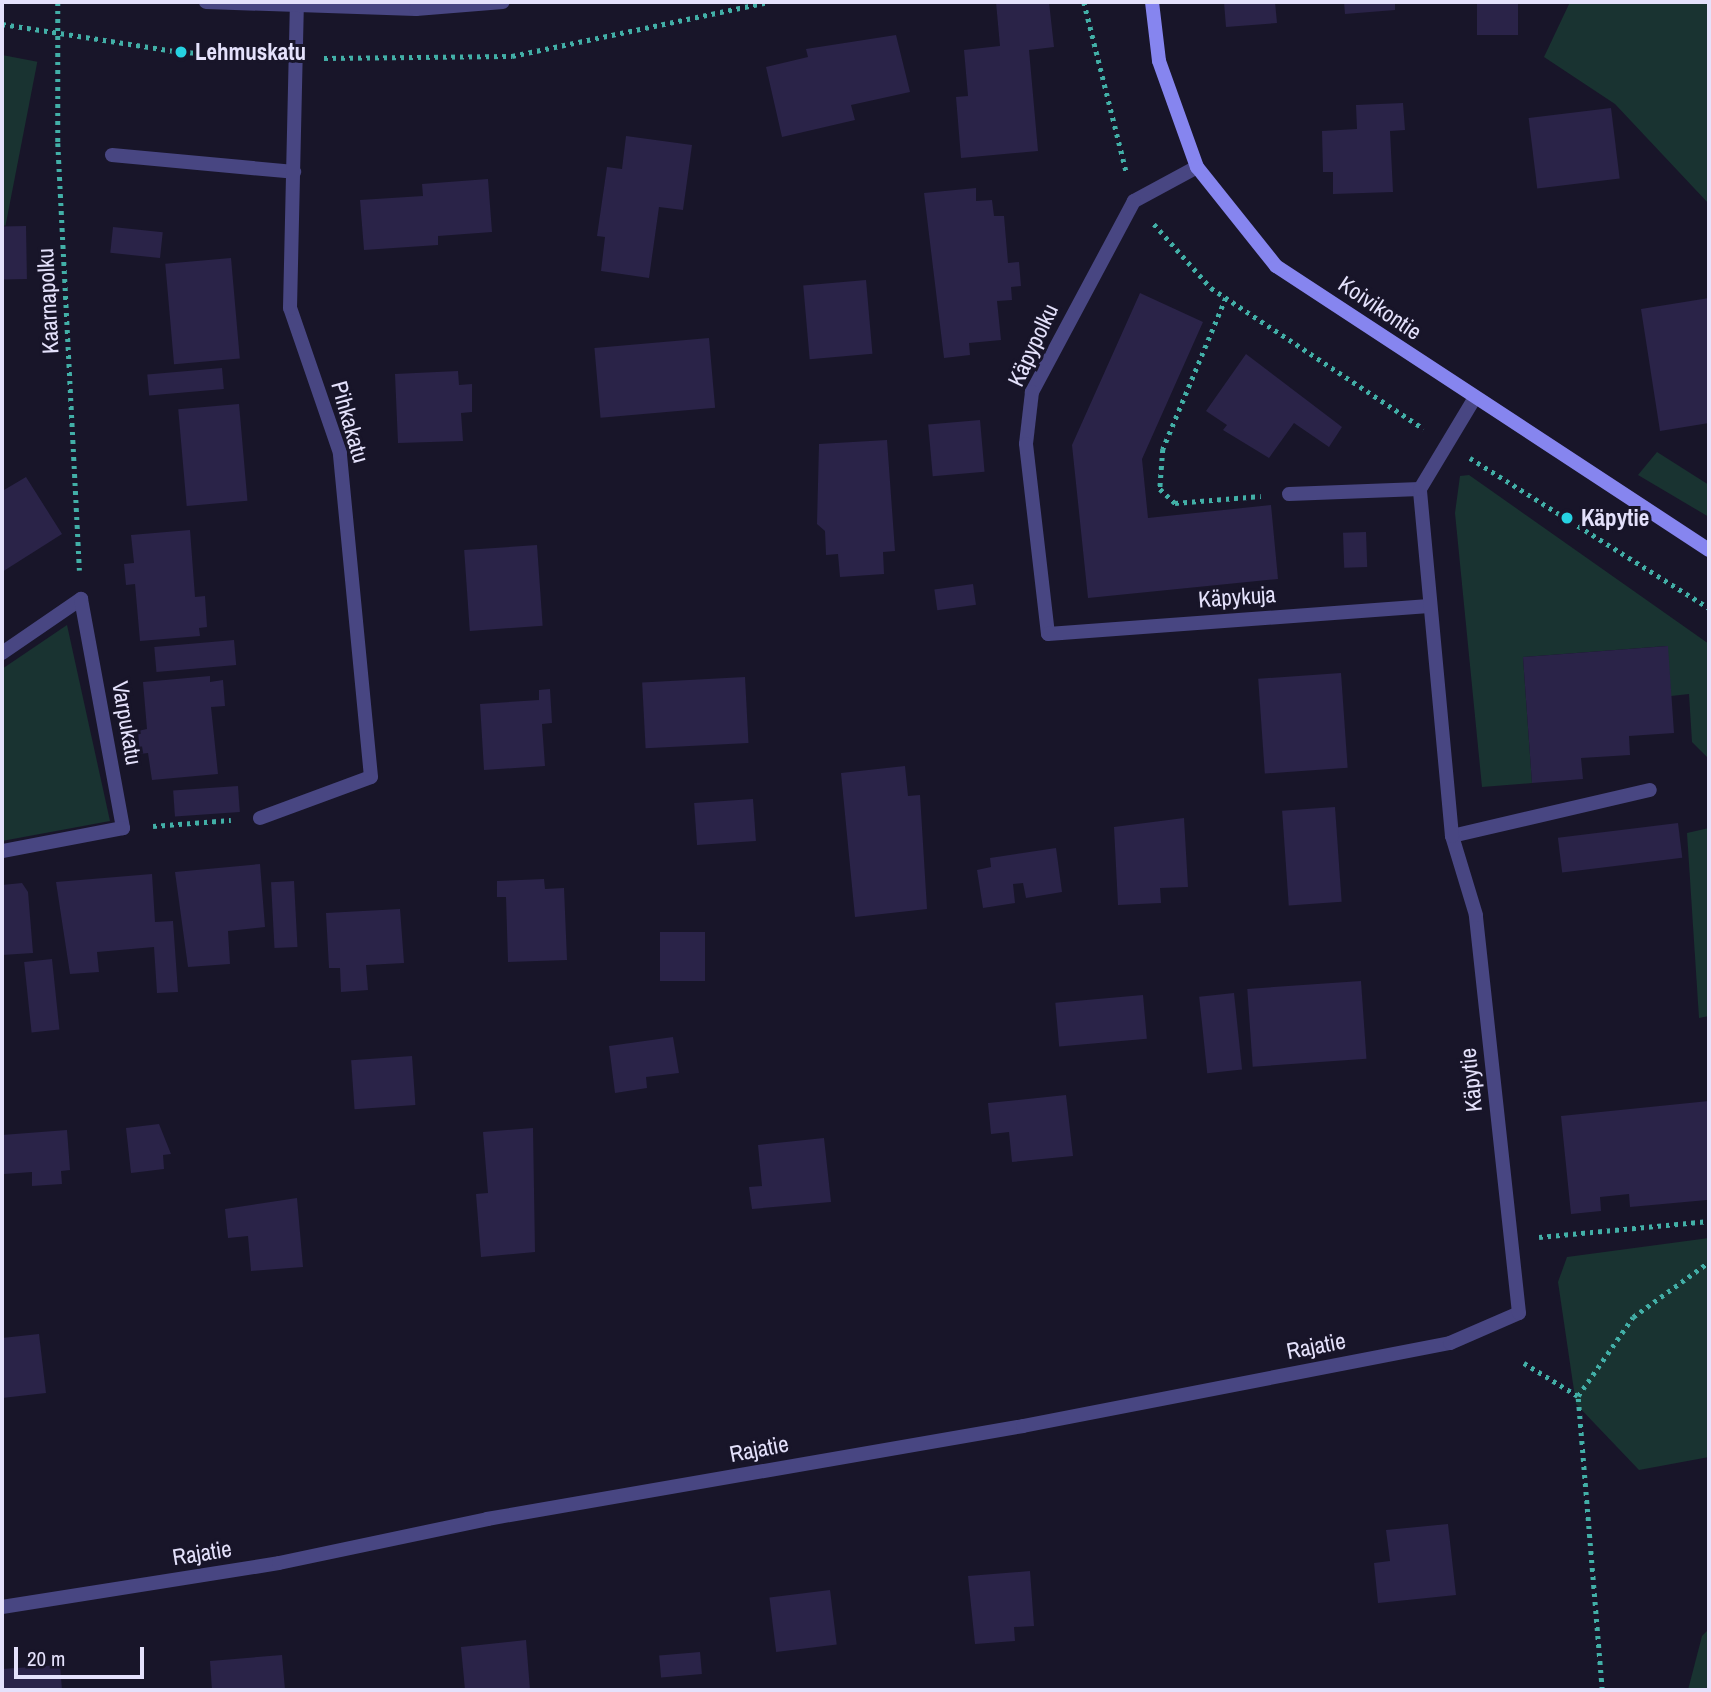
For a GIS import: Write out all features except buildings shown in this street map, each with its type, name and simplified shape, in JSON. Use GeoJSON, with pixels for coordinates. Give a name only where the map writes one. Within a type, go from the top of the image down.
{"type":"FeatureCollection","features":[{"type":"Feature","properties":{"kind":"main road","name":"Koivikontie"},"geometry":{"type":"LineString","coordinates":[[1152,2],[1159,61],[1197,167],[1276,266],[1474,399],[1709,550]]}},
{"type":"Feature","properties":{"kind":"street"},"geometry":{"type":"LineString","coordinates":[[206,2],[416,9],[503,2]]}},
{"type":"Feature","properties":{"kind":"street","name":"Pihkakatu"},"geometry":{"type":"LineString","coordinates":[[260,818],[371,777],[341,453],[290,308],[297,5]]}},
{"type":"Feature","properties":{"kind":"street"},"geometry":{"type":"LineString","coordinates":[[112,155],[294,172]]}},
{"type":"Feature","properties":{"kind":"street","name":"Käpypolku"},"geometry":{"type":"LineString","coordinates":[[1048,634],[1026,444],[1032,392],[1135,201],[1197,167]]}},
{"type":"Feature","properties":{"kind":"street"},"geometry":{"type":"LineString","coordinates":[[1289,494],[1420,489],[1474,399]]}},
{"type":"Feature","properties":{"kind":"street","name":"Käpytie"},"geometry":{"type":"LineString","coordinates":[[1420,489],[1452,836],[1476,915],[1518,1313]]}},
{"type":"Feature","properties":{"kind":"street"},"geometry":{"type":"LineString","coordinates":[[2,653],[81,599]]}},
{"type":"Feature","properties":{"kind":"street","name":"Varpukatu"},"geometry":{"type":"LineString","coordinates":[[81,599],[123,828]]}},
{"type":"Feature","properties":{"kind":"street","name":"Käpykuja"},"geometry":{"type":"LineString","coordinates":[[1048,634],[1429,606]]}},
{"type":"Feature","properties":{"kind":"street"},"geometry":{"type":"LineString","coordinates":[[1452,836],[1650,790]]}},
{"type":"Feature","properties":{"kind":"street"},"geometry":{"type":"LineString","coordinates":[[2,851],[123,828]]}},
{"type":"Feature","properties":{"kind":"street","name":"Rajatie"},"geometry":{"type":"LineString","coordinates":[[2,1607],[279,1563],[487,1519],[584,1507],[1246,1383],[1450,1343],[1518,1313]]}},
{"type":"Feature","properties":{"kind":"path","name":"Kaarnapolku"},"geometry":{"type":"LineString","coordinates":[[58,2],[57,35],[81,599]]}},
{"type":"Feature","properties":{"kind":"path"},"geometry":{"type":"LineString","coordinates":[[2,24],[57,35],[181,52],[296,58],[512,55],[768,2]]}},
{"type":"Feature","properties":{"kind":"path"},"geometry":{"type":"LineString","coordinates":[[1226,298],[1163,449],[1160,489],[1175,503],[1289,494]]}},
{"type":"Feature","properties":{"kind":"path"},"geometry":{"type":"LineString","coordinates":[[123,828],[260,818]]}},
{"type":"Feature","properties":{"kind":"path"},"geometry":{"type":"LineString","coordinates":[[1511,1240],[1709,1221]]}},
{"type":"Feature","properties":{"kind":"path"},"geometry":{"type":"LineString","coordinates":[[1602,1690],[1578,1396],[1633,1317],[1709,1262]]}},
{"type":"Feature","properties":{"kind":"path"},"geometry":{"type":"LineString","coordinates":[[1524,1363],[1578,1396]]}},
{"type":"Feature","properties":{"kind":"green space"},"geometry":{"type":"Polygon","coordinates":[[[1570,2],[1709,2],[1709,204],[1615,104],[1544,57],[1570,2]]]}},
{"type":"Feature","properties":{"kind":"green space"},"geometry":{"type":"Polygon","coordinates":[[[2,55],[37,62],[5,226],[2,225],[2,55]]]}},
{"type":"Feature","properties":{"kind":"green space"},"geometry":{"type":"Polygon","coordinates":[[[1657,452],[1709,485],[1709,517],[1638,475],[1657,452]]]}},
{"type":"Feature","properties":{"kind":"green space"},"geometry":{"type":"Polygon","coordinates":[[[1469,475],[1709,644],[1709,759],[1692,742],[1689,694],[1671,696],[1667,646],[1523,657],[1532,783],[1482,787],[1455,513],[1460,476],[1469,475]]]}},
{"type":"Feature","properties":{"kind":"green space"},"geometry":{"type":"Polygon","coordinates":[[[67,625],[110,821],[2,841],[2,669],[67,625]]]}},
{"type":"Feature","properties":{"kind":"green space"},"geometry":{"type":"Polygon","coordinates":[[[1709,828],[1709,1016],[1699,1018],[1687,833],[1709,828]]]}},
{"type":"Feature","properties":{"kind":"green space"},"geometry":{"type":"Polygon","coordinates":[[[1709,1238],[1709,1457],[1639,1470],[1576,1404],[1558,1282],[1567,1257],[1709,1238]]]}},
{"type":"Feature","properties":{"kind":"green space"},"geometry":{"type":"Polygon","coordinates":[[[1709,1629],[1709,1690],[1688,1690],[1702,1636],[1709,1629]]]}},
{"type":"Feature","properties":{"kind":"place","name":"Lehmuskatu"},"geometry":{"type":"Point","coordinates":[181,52]}},
{"type":"Feature","properties":{"kind":"place","name":"Käpytie"},"geometry":{"type":"Point","coordinates":[1567,518]}}]}
